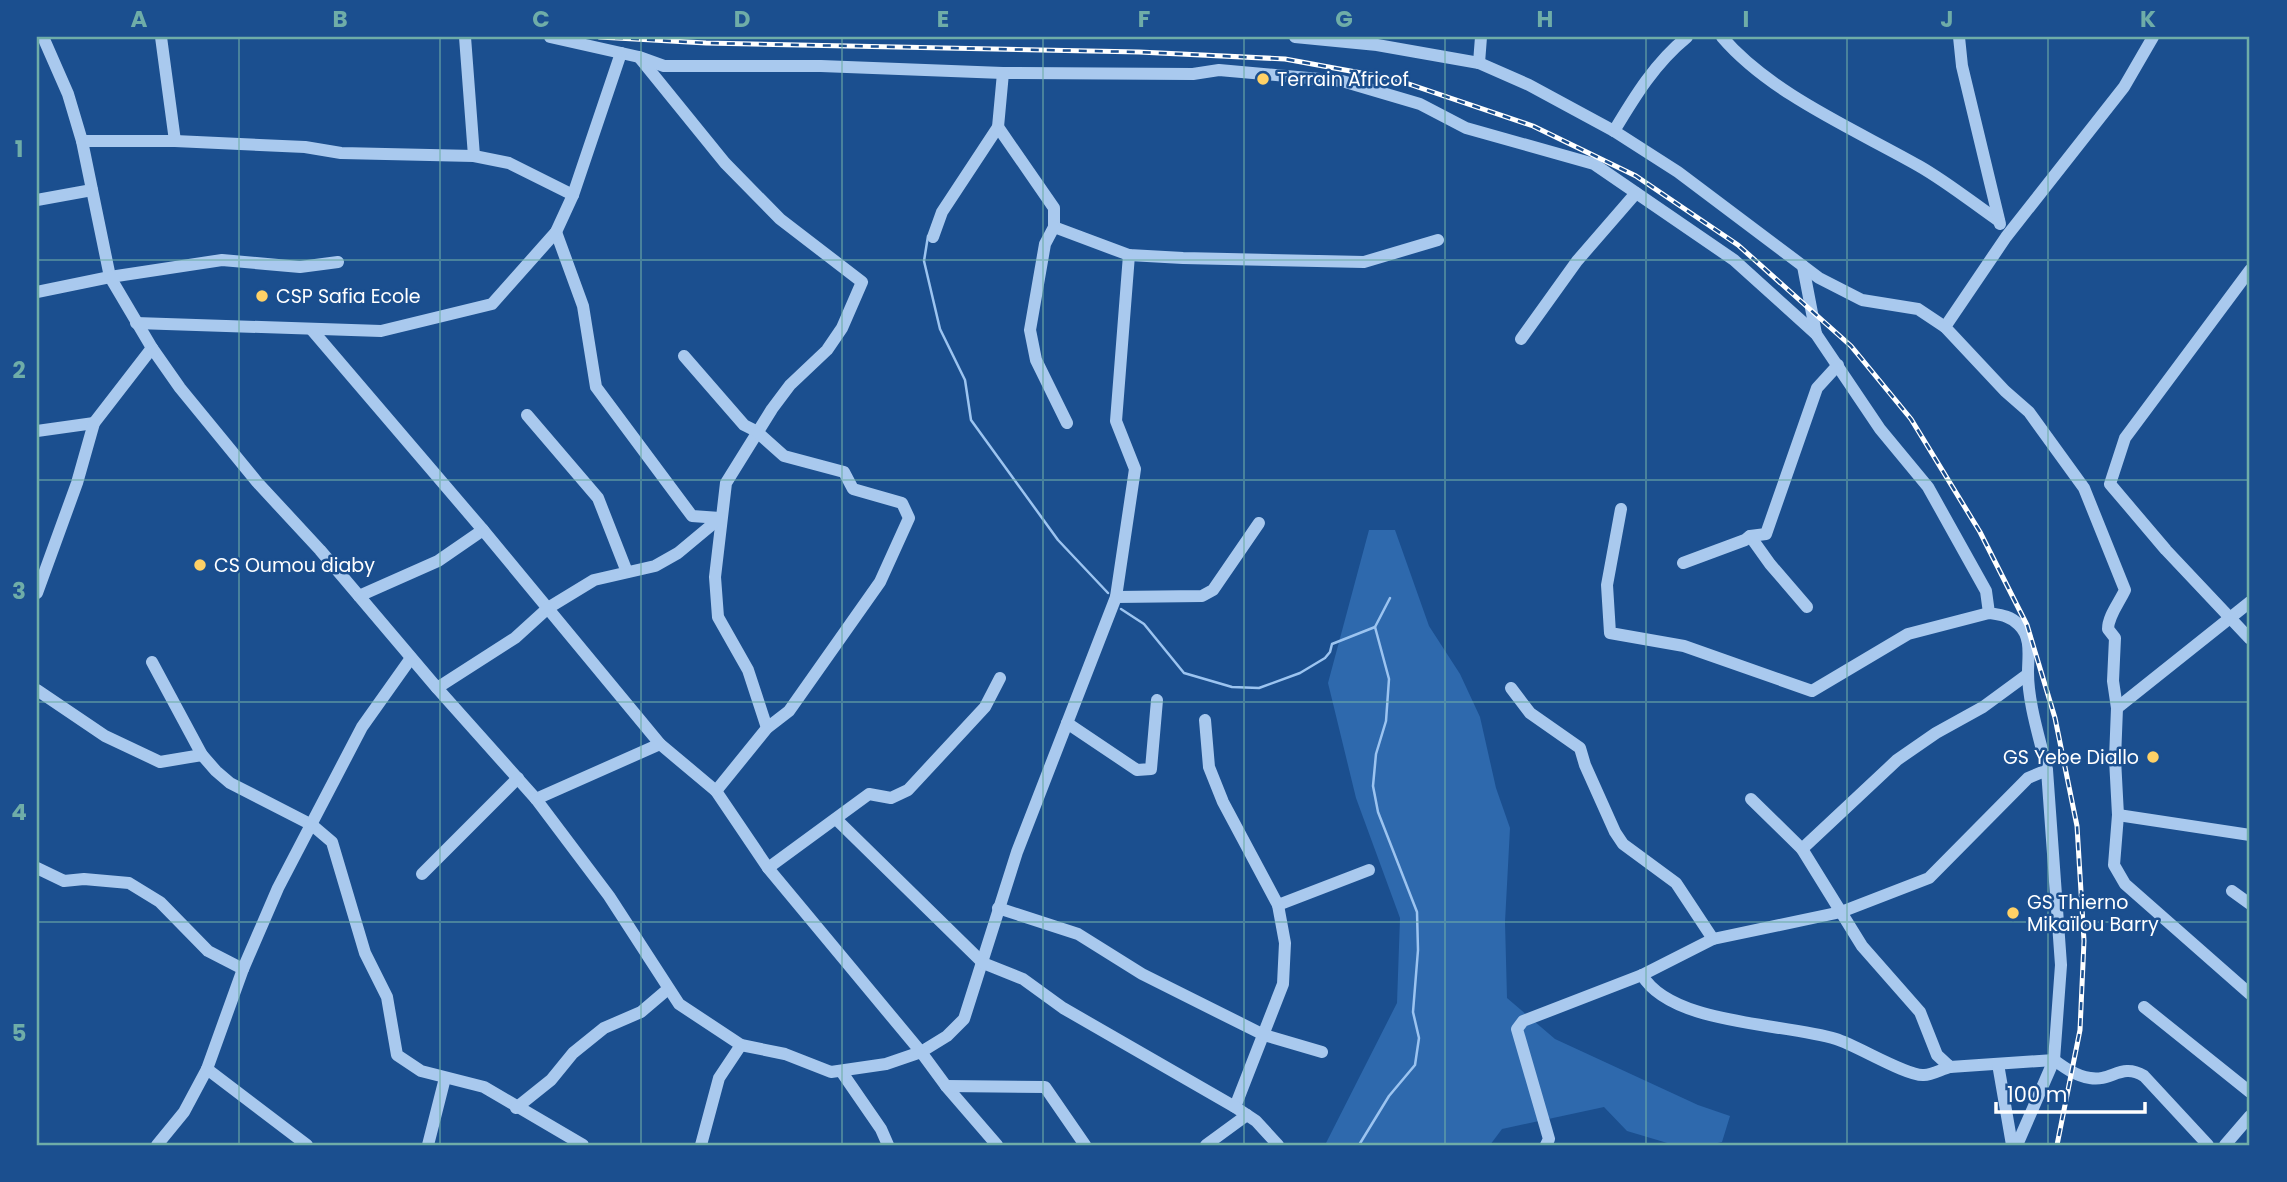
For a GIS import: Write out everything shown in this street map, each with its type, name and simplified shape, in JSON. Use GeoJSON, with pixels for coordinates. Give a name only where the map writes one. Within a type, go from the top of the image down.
{"type":"FeatureCollection","features":[{"type":"Feature","properties":{"kind":"street"},"geometry":{"type":"LineString","coordinates":[[161,37],[175,141]]}},
{"type":"Feature","properties":{"kind":"street"},"geometry":{"type":"LineString","coordinates":[[465,37],[474,156]]}},
{"type":"Feature","properties":{"kind":"street"},"geometry":{"type":"LineString","coordinates":[[550,37],[664,65],[821,66],[1003,73],[1194,74],[1219,70],[1342,81],[1420,104],[1466,128],[1594,164],[1734,260],[1816,334],[1880,429],[1928,487],[1986,591],[1989,613]]}},
{"type":"Feature","properties":{"kind":"street"},"geometry":{"type":"LineString","coordinates":[[1295,37],[1377,45],[1479,62],[1529,85],[1614,131],[1678,172],[1819,278],[1862,300],[1918,309],[1945,327],[2005,391],[2029,412],[2084,488],[2125,590],[2108,620],[2108,629],[2115,638],[2113,681],[2118,708],[2115,759],[2118,815],[2114,865],[2125,884],[2250,994]]}},
{"type":"Feature","properties":{"kind":"street"},"geometry":{"type":"LineString","coordinates":[[1479,62],[1481,37]]}},
{"type":"Feature","properties":{"kind":"street"},"geometry":{"type":"LineString","coordinates":[[1614,131],[1645,79],[1687,37]]}},
{"type":"Feature","properties":{"kind":"street"},"geometry":{"type":"LineString","coordinates":[[1722,37],[1737,54],[1790,94],[1923,168],[1999,221]]}},
{"type":"Feature","properties":{"kind":"street"},"geometry":{"type":"LineString","coordinates":[[1959,37],[1962,66],[1999,221],[2006,237]]}},
{"type":"Feature","properties":{"kind":"street"},"geometry":{"type":"LineString","coordinates":[[1945,327],[2006,237],[2124,87],[2153,37]]}},
{"type":"Feature","properties":{"kind":"street"},"geometry":{"type":"LineString","coordinates":[[43,42],[68,94],[82,141],[110,277],[136,323],[180,388],[257,482],[536,799],[609,896],[679,1004],[741,1045],[785,1054],[831,1072],[886,1064],[920,1052],[947,1036],[964,1019],[1017,852],[1116,597],[1135,469],[1116,421],[1129,255]]}},
{"type":"Feature","properties":{"kind":"street"},"geometry":{"type":"LineString","coordinates":[[136,323],[381,331],[492,304],[556,232],[573,195],[621,53]]}},
{"type":"Feature","properties":{"kind":"street"},"geometry":{"type":"LineString","coordinates":[[639,57],[725,163],[780,219],[862,282],[842,328],[827,349],[790,385],[756,431],[726,483],[715,577],[718,617],[748,670],[767,728]]}},
{"type":"Feature","properties":{"kind":"street"},"geometry":{"type":"LineString","coordinates":[[933,237],[942,212],[998,127],[1003,73]]}},
{"type":"Feature","properties":{"kind":"street"},"geometry":{"type":"LineString","coordinates":[[998,127],[1054,208],[1055,227],[1045,244],[1030,330],[1036,360],[1067,423]]}},
{"type":"Feature","properties":{"kind":"street"},"geometry":{"type":"LineString","coordinates":[[82,141],[175,141],[305,147],[341,153],[474,156],[509,163],[573,195]]}},
{"type":"Feature","properties":{"kind":"street"},"geometry":{"type":"LineString","coordinates":[[37,200],[92,190]]}},
{"type":"Feature","properties":{"kind":"street"},"geometry":{"type":"LineString","coordinates":[[1521,339],[1577,261],[1636,193]]}},
{"type":"Feature","properties":{"kind":"street"},"geometry":{"type":"LineString","coordinates":[[1055,227],[1129,255],[1364,261],[1438,240]]}},
{"type":"Feature","properties":{"kind":"street"},"geometry":{"type":"LineString","coordinates":[[556,232],[583,306],[596,387],[692,516],[720,518]]}},
{"type":"Feature","properties":{"kind":"street"},"geometry":{"type":"LineString","coordinates":[[37,292],[110,277],[222,260],[300,267],[338,262]]}},
{"type":"Feature","properties":{"kind":"street"},"geometry":{"type":"LineString","coordinates":[[1803,266],[1816,334]]}},
{"type":"Feature","properties":{"kind":"street"},"geometry":{"type":"LineString","coordinates":[[2110,484],[2125,438],[2250,271]]}},
{"type":"Feature","properties":{"kind":"street"},"geometry":{"type":"LineString","coordinates":[[312,330],[483,530],[660,744],[716,790],[768,868],[997,1145]]}},
{"type":"Feature","properties":{"kind":"street"},"geometry":{"type":"LineString","coordinates":[[37,593],[77,483],[94,423],[152,348]]}},
{"type":"Feature","properties":{"kind":"street"},"geometry":{"type":"LineString","coordinates":[[684,356],[744,425],[756,431],[784,456],[844,472],[853,489],[902,503],[909,518],[880,582],[789,710],[767,728],[716,790]]}},
{"type":"Feature","properties":{"kind":"street"},"geometry":{"type":"LineString","coordinates":[[1683,564],[1750,536],[1766,534],[1817,388],[1838,365]]}},
{"type":"Feature","properties":{"kind":"street"},"geometry":{"type":"LineString","coordinates":[[527,415],[598,498],[627,572]]}},
{"type":"Feature","properties":{"kind":"street"},"geometry":{"type":"LineString","coordinates":[[37,431],[94,423]]}},
{"type":"Feature","properties":{"kind":"street"},"geometry":{"type":"LineString","coordinates":[[2084,488],[2110,484]]}},
{"type":"Feature","properties":{"kind":"street"},"geometry":{"type":"LineString","coordinates":[[2110,484],[2166,550],[2250,639]]}},
{"type":"Feature","properties":{"kind":"street"},"geometry":{"type":"LineString","coordinates":[[1621,509],[1607,585],[1610,633],[1684,646],[1812,691],[1908,634],[1989,613],[2007,616],[2021,626],[2029,647],[2028,674],[2047,770],[2061,965],[2054,1059],[2015,1145]]}},
{"type":"Feature","properties":{"kind":"street"},"geometry":{"type":"LineString","coordinates":[[437,688],[515,638],[548,608],[594,580],[655,566],[720,518]]}},
{"type":"Feature","properties":{"kind":"street"},"geometry":{"type":"LineString","coordinates":[[1116,597],[1202,596],[1213,590],[1259,523]]}},
{"type":"Feature","properties":{"kind":"street"},"geometry":{"type":"LineString","coordinates":[[359,596],[439,561],[483,530]]}},
{"type":"Feature","properties":{"kind":"street"},"geometry":{"type":"LineString","coordinates":[[1750,536],[1807,607]]}},
{"type":"Feature","properties":{"kind":"street"},"geometry":{"type":"LineString","coordinates":[[2118,708],[2250,602]]}},
{"type":"Feature","properties":{"kind":"street"},"geometry":{"type":"LineString","coordinates":[[157,1145],[184,1112],[207,1069],[243,969],[278,888],[362,727],[411,658]]}},
{"type":"Feature","properties":{"kind":"street"},"geometry":{"type":"LineString","coordinates":[[152,662],[202,755],[216,771],[230,783],[312,825],[332,842],[365,953],[387,997],[397,1055],[421,1071],[484,1087],[583,1145]]}},
{"type":"Feature","properties":{"kind":"street"},"geometry":{"type":"LineString","coordinates":[[1801,849],[1897,760],[1936,733],[1983,707],[2028,674]]}},
{"type":"Feature","properties":{"kind":"street"},"geometry":{"type":"LineString","coordinates":[[768,868],[869,794],[891,798],[908,789],[985,706],[1000,678]]}},
{"type":"Feature","properties":{"kind":"street"},"geometry":{"type":"LineString","coordinates":[[1511,688],[1530,713],[1580,747],[1585,765],[1623,844],[1676,883],[1713,939]]}},
{"type":"Feature","properties":{"kind":"street"},"geometry":{"type":"LineString","coordinates":[[37,690],[105,736],[160,762],[202,755]]}},
{"type":"Feature","properties":{"kind":"street"},"geometry":{"type":"LineString","coordinates":[[1067,723],[1137,769],[1151,769],[1157,700]]}},
{"type":"Feature","properties":{"kind":"street"},"geometry":{"type":"LineString","coordinates":[[1205,720],[1209,767],[1223,802],[1278,905],[1285,943],[1283,984],[1235,1107]]}},
{"type":"Feature","properties":{"kind":"street"},"geometry":{"type":"LineString","coordinates":[[536,799],[660,744]]}},
{"type":"Feature","properties":{"kind":"street"},"geometry":{"type":"LineString","coordinates":[[1546,1145],[1549,1139],[1517,1029],[1523,1021],[1642,975],[1713,939],[1841,912],[1929,878],[2028,778],[2047,770]]}},
{"type":"Feature","properties":{"kind":"street"},"geometry":{"type":"LineString","coordinates":[[422,874],[518,778]]}},
{"type":"Feature","properties":{"kind":"street"},"geometry":{"type":"LineString","coordinates":[[1751,799],[1801,849],[1862,946],[1920,1013],[1937,1055],[1950,1067]]}},
{"type":"Feature","properties":{"kind":"street"},"geometry":{"type":"LineString","coordinates":[[2118,815],[2250,835]]}},
{"type":"Feature","properties":{"kind":"street"},"geometry":{"type":"LineString","coordinates":[[836,819],[983,963],[1023,979],[1063,1008],[1235,1107],[1278,1145]]}},
{"type":"Feature","properties":{"kind":"street"},"geometry":{"type":"LineString","coordinates":[[37,868],[64,881],[84,879],[129,883],[160,902],[208,951],[243,969]]}},
{"type":"Feature","properties":{"kind":"street"},"geometry":{"type":"LineString","coordinates":[[1278,905],[1369,870]]}},
{"type":"Feature","properties":{"kind":"street"},"geometry":{"type":"LineString","coordinates":[[2232,891],[2250,904]]}},
{"type":"Feature","properties":{"kind":"street"},"geometry":{"type":"LineString","coordinates":[[998,908],[1078,934],[1142,974],[1264,1035],[1322,1052]]}},
{"type":"Feature","properties":{"kind":"street"},"geometry":{"type":"LineString","coordinates":[[1642,975],[1663,998],[1721,1019],[1804,1030],[1839,1040],[1898,1068],[1923,1076],[1950,1067],[2054,1059],[2070,1072],[2091,1078],[2103,1077],[2125,1069],[2135,1070],[2144,1076],[2207,1145]]}},
{"type":"Feature","properties":{"kind":"street"},"geometry":{"type":"LineString","coordinates":[[516,1108],[551,1080],[573,1053],[604,1028],[641,1012],[668,989]]}},
{"type":"Feature","properties":{"kind":"street"},"geometry":{"type":"LineString","coordinates":[[2144,1007],[2250,1092]]}},
{"type":"Feature","properties":{"kind":"street"},"geometry":{"type":"LineString","coordinates":[[698,1142],[719,1078],[741,1045]]}},
{"type":"Feature","properties":{"kind":"street"},"geometry":{"type":"LineString","coordinates":[[1998,1064],[2015,1145]]}},
{"type":"Feature","properties":{"kind":"street"},"geometry":{"type":"LineString","coordinates":[[207,1069],[307,1145]]}},
{"type":"Feature","properties":{"kind":"street"},"geometry":{"type":"LineString","coordinates":[[841,1071],[881,1129],[888,1145]]}},
{"type":"Feature","properties":{"kind":"street"},"geometry":{"type":"LineString","coordinates":[[428,1145],[445,1079]]}},
{"type":"Feature","properties":{"kind":"street"},"geometry":{"type":"LineString","coordinates":[[946,1086],[1045,1087],[1085,1145]]}},
{"type":"Feature","properties":{"kind":"street"},"geometry":{"type":"LineString","coordinates":[[1206,1145],[1247,1115]]}},
{"type":"Feature","properties":{"kind":"street"},"geometry":{"type":"LineString","coordinates":[[2225,1145],[2250,1116]]}},
{"type":"Feature","properties":{"kind":"shaded area"},"geometry":{"type":"Polygon","coordinates":[[[1369,530],[1395,530],[1429,626],[1460,674],[1480,717],[1496,788],[1510,828],[1505,922],[1507,998],[1555,1039],[1698,1105],[1730,1116],[1722,1142],[1709,1145],[1674,1145],[1627,1131],[1604,1107],[1502,1129],[1490,1145],[1325,1145],[1397,1003],[1400,918],[1356,798],[1328,683],[1369,530]]]}},
{"type":"Feature","properties":{"kind":"waterway"},"geometry":{"type":"LineString","coordinates":[[928,236],[924,261],[940,329],[965,380],[971,420],[1058,540],[1108,593]]}},
{"type":"Feature","properties":{"kind":"waterway"},"geometry":{"type":"LineString","coordinates":[[1359,1145],[1389,1096],[1415,1065],[1419,1038],[1413,1012],[1418,950],[1417,912],[1378,812],[1373,786],[1376,754],[1386,721],[1389,679],[1375,627],[1390,598]]}},
{"type":"Feature","properties":{"kind":"waterway"},"geometry":{"type":"LineString","coordinates":[[1121,609],[1144,624],[1184,673],[1232,687],[1259,688],[1300,673],[1325,658],[1332,644],[1375,627]]}},
{"type":"Feature","properties":{"kind":"railway"},"geometry":{"type":"LineString","coordinates":[[599,37],[706,43],[1139,52],[1285,59],[1394,79],[1533,126],[1636,176],[1738,245],[1851,346],[1911,419],[1980,532],[2027,625],[2055,718],[2077,826],[2084,941],[2080,1030],[2057,1145]]}},
{"type":"Feature","properties":{"kind":"place","name":"Terrain Africof"},"geometry":{"type":"Point","coordinates":[1263,79]}},
{"type":"Feature","properties":{"kind":"place","name":"CSP Safia Ecole"},"geometry":{"type":"Point","coordinates":[262,296]}},
{"type":"Feature","properties":{"kind":"place","name":"CS Oumou diaby"},"geometry":{"type":"Point","coordinates":[200,565]}},
{"type":"Feature","properties":{"kind":"place","name":"GS Yebe Diallo"},"geometry":{"type":"Point","coordinates":[2153,757]}},
{"type":"Feature","properties":{"kind":"place","name":"GS Thierno Mikaïlou Barry"},"geometry":{"type":"Point","coordinates":[2013,913]}}]}
